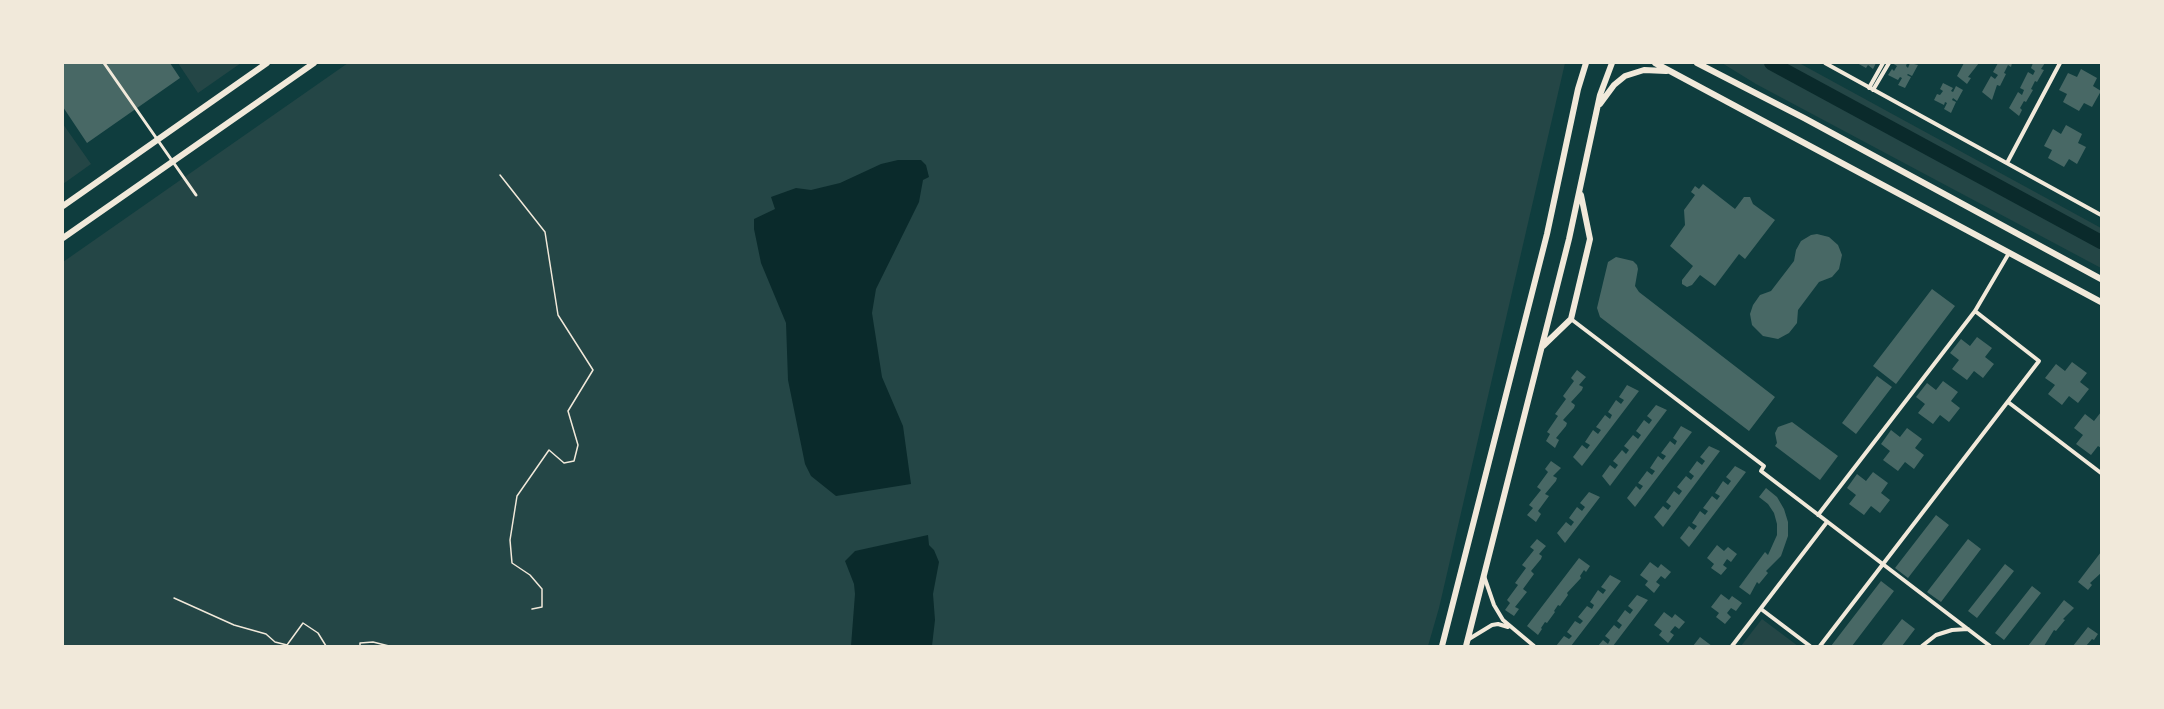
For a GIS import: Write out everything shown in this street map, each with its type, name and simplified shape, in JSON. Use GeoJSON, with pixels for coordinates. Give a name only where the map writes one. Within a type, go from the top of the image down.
{"type":"FeatureCollection","features":[{"type":"Feature","properties":{"kind":"main road"},"geometry":{"type":"LineString","coordinates":[[63,206],[267,63]]}},
{"type":"Feature","properties":{"kind":"main road"},"geometry":{"type":"LineString","coordinates":[[63,238],[314,63]]}},
{"type":"Feature","properties":{"kind":"main road"},"geometry":{"type":"LineString","coordinates":[[1442,646],[1544,245],[1582,63]]}},
{"type":"Feature","properties":{"kind":"main road"},"geometry":{"type":"LineString","coordinates":[[1578,89],[1587,63]]}},
{"type":"Feature","properties":{"kind":"main road"},"geometry":{"type":"LineString","coordinates":[[1467,643],[1542,346],[1598,107],[1612,63]]}},
{"type":"Feature","properties":{"kind":"main road"},"geometry":{"type":"LineString","coordinates":[[1655,63],[2101,302]]}},
{"type":"Feature","properties":{"kind":"main road"},"geometry":{"type":"LineString","coordinates":[[1697,63],[1804,118],[2101,279]]}},
{"type":"Feature","properties":{"kind":"main road"},"geometry":{"type":"LineString","coordinates":[[1598,107],[1614,85],[1630,74],[1650,69],[1671,72]]}},
{"type":"Feature","properties":{"kind":"main road"},"geometry":{"type":"LineString","coordinates":[[1542,346],[1571,319],[1590,239],[1580,190]]}},
{"type":"Feature","properties":{"kind":"street"},"geometry":{"type":"LineString","coordinates":[[104,63],[196,195]]}},
{"type":"Feature","properties":{"kind":"street"},"geometry":{"type":"LineString","coordinates":[[1825,63],[2101,215]]}},
{"type":"Feature","properties":{"kind":"street"},"geometry":{"type":"LineString","coordinates":[[1871,89],[1884,63]]}},
{"type":"Feature","properties":{"kind":"street"},"geometry":{"type":"LineString","coordinates":[[1871,89],[1889,63]]}},
{"type":"Feature","properties":{"kind":"street"},"geometry":{"type":"LineString","coordinates":[[2007,164],[2060,63]]}},
{"type":"Feature","properties":{"kind":"street"},"geometry":{"type":"LineString","coordinates":[[1818,515],[1975,311],[2010,252]]}},
{"type":"Feature","properties":{"kind":"street"},"geometry":{"type":"LineString","coordinates":[[1820,646],[2039,361],[1975,311]]}},
{"type":"Feature","properties":{"kind":"street"},"geometry":{"type":"LineString","coordinates":[[1571,319],[1764,466],[1761,471],[1990,646]]}},
{"type":"Feature","properties":{"kind":"street"},"geometry":{"type":"LineString","coordinates":[[2008,402],[2101,473]]}},
{"type":"Feature","properties":{"kind":"street"},"geometry":{"type":"LineString","coordinates":[[1732,646],[1827,522]]}},
{"type":"Feature","properties":{"kind":"street"},"geometry":{"type":"LineString","coordinates":[[1484,576],[1497,610],[1511,628],[1534,646]]}},
{"type":"Feature","properties":{"kind":"street"},"geometry":{"type":"LineString","coordinates":[[1761,609],[1810,646]]}},
{"type":"Feature","properties":{"kind":"street"},"geometry":{"type":"LineString","coordinates":[[1467,643],[1494,624],[1511,628]]}},
{"type":"Feature","properties":{"kind":"street"},"geometry":{"type":"LineString","coordinates":[[1922,646],[1936,635],[1952,630],[1968,629]]}},
{"type":"Feature","properties":{"kind":"path"},"geometry":{"type":"LineString","coordinates":[[500,175],[545,232],[558,315],[593,370],[568,411],[578,445],[574,462],[564,463],[549,450],[517,496],[510,540],[512,563],[530,575],[542,589],[542,607],[532,609]]}},
{"type":"Feature","properties":{"kind":"path"},"geometry":{"type":"LineString","coordinates":[[174,598],[234,625],[266,634],[275,642],[287,645],[303,623],[318,633],[326,646]]}},
{"type":"Feature","properties":{"kind":"path"},"geometry":{"type":"LineString","coordinates":[[360,646],[360,643],[373,642],[389,646]]}},
{"type":"Feature","properties":{"kind":"path"},"geometry":{"type":"LineString","coordinates":[[405,646],[417,646]]}},
{"type":"Feature","properties":{"kind":"shaded area"},"geometry":{"type":"Polygon","coordinates":[[[178,63],[241,63],[198,93],[178,63]]]}},
{"type":"Feature","properties":{"kind":"shaded area"},"geometry":{"type":"Polygon","coordinates":[[[348,63],[1565,63],[1439,608],[1428,646],[63,646],[63,262],[348,63]]]}},
{"type":"Feature","properties":{"kind":"shaded area"},"geometry":{"type":"Polygon","coordinates":[[[1722,63],[1799,63],[2101,228],[2101,268],[1756,84],[1722,63]]]}},
{"type":"Feature","properties":{"kind":"shaded area"},"geometry":{"type":"Polygon","coordinates":[[[63,124],[91,164],[63,184],[63,124]]]}},
{"type":"Feature","properties":{"kind":"shaded area"},"geometry":{"type":"Polygon","coordinates":[[[898,160],[921,160],[926,165],[929,177],[923,180],[919,202],[876,289],[872,313],[882,377],[903,426],[911,484],[836,496],[811,476],[805,464],[788,380],[786,323],[761,263],[754,219],[775,209],[771,197],[796,188],[811,190],[840,183],[881,164],[898,160]]]}},
{"type":"Feature","properties":{"kind":"shaded area"},"geometry":{"type":"Polygon","coordinates":[[[928,535],[929,545],[939,562],[933,594],[935,620],[932,646],[851,646],[855,594],[854,584],[845,561],[855,551],[928,535]]]}},
{"type":"Feature","properties":{"kind":"shaded area"},"geometry":{"type":"Polygon","coordinates":[[[1762,619],[1798,646],[1741,646],[1762,619]]]}},
{"type":"Feature","properties":{"kind":"building"},"geometry":{"type":"Polygon","coordinates":[[[63,63],[170,63],[180,78],[87,143],[63,107],[63,63]]]}},
{"type":"Feature","properties":{"kind":"building"},"geometry":{"type":"Polygon","coordinates":[[[1857,63],[1876,63],[1873,69],[1868,65],[1866,68],[1857,63]]]}},
{"type":"Feature","properties":{"kind":"building"},"geometry":{"type":"Polygon","coordinates":[[[1892,63],[1907,63],[1908,68],[1910,63],[1918,65],[1912,76],[1907,75],[1911,77],[1905,88],[1898,85],[1902,78],[1898,80],[1888,75],[1897,66],[1892,63]]]}},
{"type":"Feature","properties":{"kind":"building"},"geometry":{"type":"Polygon","coordinates":[[[1964,63],[1979,63],[1968,77],[1971,78],[1967,84],[1957,76],[1964,63]]]}},
{"type":"Feature","properties":{"kind":"building"},"geometry":{"type":"Polygon","coordinates":[[[1998,63],[2012,63],[2011,67],[2008,65],[2000,86],[1997,85],[1992,100],[1982,92],[1991,76],[1995,79],[1998,75],[1993,72],[1998,63]]]}},
{"type":"Feature","properties":{"kind":"building"},"geometry":{"type":"Polygon","coordinates":[[[2033,63],[2045,63],[2041,69],[2044,70],[2037,82],[2035,81],[2026,102],[2024,101],[2020,108],[2022,110],[2019,116],[2009,108],[2018,92],[2022,95],[2024,90],[2020,88],[2028,72],[2033,75],[2035,71],[2031,68],[2033,63]]]}},
{"type":"Feature","properties":{"kind":"building"},"geometry":{"type":"Polygon","coordinates":[[[2081,69],[2097,78],[2093,86],[2101,91],[2092,107],[2084,103],[2079,111],[2063,102],[2067,94],[2059,90],[2068,73],[2077,77],[2081,69]]]}},
{"type":"Feature","properties":{"kind":"building"},"geometry":{"type":"Polygon","coordinates":[[[1943,83],[1953,88],[1951,91],[1953,92],[1956,86],[1963,90],[1957,101],[1953,98],[1952,100],[1956,102],[1951,113],[1944,109],[1947,103],[1945,102],[1944,105],[1934,100],[1937,94],[1940,95],[1943,91],[1940,89],[1943,83]]]}},
{"type":"Feature","properties":{"kind":"building"},"geometry":{"type":"Polygon","coordinates":[[[2066,125],[2082,134],[2078,143],[2086,147],[2077,164],[2069,159],[2064,167],[2048,158],[2052,150],[2044,146],[2053,129],[2061,134],[2066,125]]]}},
{"type":"Feature","properties":{"kind":"building"},"geometry":{"type":"Polygon","coordinates":[[[1703,184],[1735,209],[1744,197],[1750,197],[1753,204],[1775,220],[1745,259],[1739,254],[1715,286],[1700,275],[1692,285],[1687,287],[1682,284],[1682,280],[1693,266],[1670,246],[1685,225],[1684,210],[1695,195],[1691,192],[1695,186],[1699,189],[1703,184]]]}},
{"type":"Feature","properties":{"kind":"building"},"geometry":{"type":"Polygon","coordinates":[[[1817,234],[1829,237],[1838,245],[1842,255],[1839,269],[1832,277],[1819,282],[1798,310],[1797,323],[1789,333],[1778,339],[1763,336],[1752,325],[1750,314],[1753,305],[1760,295],[1771,291],[1794,261],[1801,241],[1817,234]]]}},
{"type":"Feature","properties":{"kind":"building"},"geometry":{"type":"Polygon","coordinates":[[[1616,257],[1633,261],[1637,265],[1635,286],[1639,292],[1775,397],[1749,431],[1600,317],[1597,308],[1608,262],[1616,257]]]}},
{"type":"Feature","properties":{"kind":"building"},"geometry":{"type":"Polygon","coordinates":[[[1932,289],[1955,306],[1896,384],[1873,366],[1932,289]]]}},
{"type":"Feature","properties":{"kind":"building"},"geometry":{"type":"Polygon","coordinates":[[[1977,337],[1992,348],[1985,357],[1994,364],[1983,378],[1974,371],[1967,380],[1952,369],[1959,360],[1950,353],[1961,339],[1970,346],[1977,337]]]}},
{"type":"Feature","properties":{"kind":"building"},"geometry":{"type":"Polygon","coordinates":[[[2072,362],[2087,373],[2080,382],[2089,389],[2078,403],[2069,396],[2062,405],[2048,394],[2055,385],[2045,378],[2056,364],[2065,371],[2072,362]]]}},
{"type":"Feature","properties":{"kind":"building"},"geometry":{"type":"Polygon","coordinates":[[[1577,370],[1586,377],[1579,385],[1583,387],[1582,390],[1571,402],[1575,405],[1574,408],[1563,420],[1567,423],[1556,438],[1559,440],[1555,448],[1546,441],[1550,434],[1547,432],[1558,416],[1555,414],[1566,399],[1563,396],[1574,381],[1571,378],[1577,370]]]}},
{"type":"Feature","properties":{"kind":"building"},"geometry":{"type":"Polygon","coordinates":[[[1877,376],[1892,387],[1856,434],[1842,423],[1877,376]]]}},
{"type":"Feature","properties":{"kind":"building"},"geometry":{"type":"Polygon","coordinates":[[[1943,381],[1958,392],[1951,401],[1960,408],[1949,422],[1940,415],[1933,424],[1918,413],[1925,404],[1916,397],[1927,383],[1936,390],[1943,381]]]}},
{"type":"Feature","properties":{"kind":"building"},"geometry":{"type":"Polygon","coordinates":[[[1627,385],[1639,391],[1582,466],[1573,457],[1582,445],[1587,449],[1590,445],[1585,442],[1593,430],[1598,434],[1601,430],[1596,427],[1605,415],[1610,419],[1612,415],[1608,412],[1616,400],[1621,404],[1624,400],[1619,397],[1627,385]]]}},
{"type":"Feature","properties":{"kind":"building"},"geometry":{"type":"Polygon","coordinates":[[[1656,405],[1667,410],[1610,486],[1602,476],[1610,465],[1615,469],[1618,465],[1613,461],[1622,450],[1626,454],[1629,450],[1624,446],[1633,435],[1638,439],[1641,435],[1636,431],[1644,420],[1649,424],[1652,420],[1647,416],[1656,405]]]}},
{"type":"Feature","properties":{"kind":"building"},"geometry":{"type":"Polygon","coordinates":[[[2101,412],[2101,448],[2098,446],[2091,455],[2076,444],[2083,435],[2074,428],[2085,414],[2094,421],[2101,412]]]}},
{"type":"Feature","properties":{"kind":"building"},"geometry":{"type":"Polygon","coordinates":[[[1792,422],[1838,456],[1820,480],[1775,446],[1777,443],[1775,433],[1778,427],[1792,422]]]}},
{"type":"Feature","properties":{"kind":"building"},"geometry":{"type":"Polygon","coordinates":[[[1681,426],[1692,432],[1635,507],[1627,498],[1636,486],[1640,490],[1643,486],[1638,483],[1647,471],[1652,475],[1655,471],[1650,468],[1658,456],[1663,460],[1666,456],[1661,453],[1670,441],[1675,445],[1677,441],[1673,438],[1681,426]]]}},
{"type":"Feature","properties":{"kind":"building"},"geometry":{"type":"Polygon","coordinates":[[[1907,428],[1922,439],[1915,448],[1924,455],[1914,469],[1905,462],[1898,471],[1883,460],[1890,451],[1881,444],[1891,430],[1900,437],[1907,428]]]}},
{"type":"Feature","properties":{"kind":"building"},"geometry":{"type":"Polygon","coordinates":[[[1709,446],[1720,451],[1663,527],[1654,517],[1663,506],[1668,510],[1671,506],[1666,502],[1674,491],[1679,495],[1682,491],[1677,487],[1686,476],[1691,480],[1694,476],[1689,472],[1697,461],[1702,465],[1705,461],[1700,457],[1709,446]]]}},
{"type":"Feature","properties":{"kind":"building"},"geometry":{"type":"Polygon","coordinates":[[[1551,461],[1561,468],[1553,476],[1557,478],[1556,481],[1545,494],[1549,496],[1538,511],[1541,514],[1536,522],[1527,515],[1533,508],[1529,505],[1541,490],[1537,487],[1548,472],[1545,469],[1551,461]]]}},
{"type":"Feature","properties":{"kind":"building"},"geometry":{"type":"Polygon","coordinates":[[[1735,466],[1746,472],[1689,547],[1680,538],[1689,526],[1694,530],[1697,526],[1692,523],[1700,511],[1705,515],[1708,511],[1703,508],[1712,496],[1717,500],[1720,496],[1715,493],[1723,481],[1728,485],[1731,481],[1726,477],[1735,466]]]}},
{"type":"Feature","properties":{"kind":"building"},"geometry":{"type":"Polygon","coordinates":[[[1873,472],[1888,483],[1881,493],[1890,500],[1880,513],[1871,506],[1864,515],[1849,504],[1856,495],[1847,488],[1857,474],[1866,481],[1873,472]]]}},
{"type":"Feature","properties":{"kind":"building"},"geometry":{"type":"Polygon","coordinates":[[[1766,488],[1777,497],[1784,509],[1788,522],[1788,536],[1781,556],[1766,571],[1768,573],[1759,584],[1757,582],[1750,595],[1739,587],[1765,552],[1768,555],[1777,535],[1774,513],[1759,497],[1766,488]]]}},
{"type":"Feature","properties":{"kind":"building"},"geometry":{"type":"Polygon","coordinates":[[[1589,492],[1600,497],[1565,543],[1557,533],[1566,522],[1571,526],[1574,522],[1569,518],[1577,507],[1582,511],[1585,507],[1580,503],[1589,492]]]}},
{"type":"Feature","properties":{"kind":"building"},"geometry":{"type":"Polygon","coordinates":[[[1936,515],[1949,525],[1908,578],[1895,568],[1936,515]]]}},
{"type":"Feature","properties":{"kind":"building"},"geometry":{"type":"Polygon","coordinates":[[[1537,539],[1546,546],[1539,554],[1542,556],[1541,559],[1531,571],[1534,574],[1523,589],[1527,592],[1515,607],[1519,609],[1514,616],[1505,610],[1510,603],[1507,600],[1518,585],[1515,583],[1526,568],[1522,565],[1534,550],[1530,547],[1537,539]]]}},
{"type":"Feature","properties":{"kind":"building"},"geometry":{"type":"Polygon","coordinates":[[[1968,539],[1981,549],[1941,602],[1927,592],[1968,539]]]}},
{"type":"Feature","properties":{"kind":"building"},"geometry":{"type":"Polygon","coordinates":[[[1717,545],[1724,551],[1728,547],[1737,554],[1731,562],[1727,559],[1723,565],[1727,568],[1721,575],[1711,568],[1714,564],[1707,558],[1717,545]]]}},
{"type":"Feature","properties":{"kind":"building"},"geometry":{"type":"Polygon","coordinates":[[[2101,552],[2101,573],[2090,583],[2092,585],[2088,590],[2078,582],[2101,552]]]}},
{"type":"Feature","properties":{"kind":"building"},"geometry":{"type":"Polygon","coordinates":[[[1579,558],[1590,566],[1586,572],[1584,570],[1581,578],[1567,593],[1568,595],[1560,606],[1558,605],[1547,623],[1545,622],[1538,635],[1527,626],[1579,558]]]}},
{"type":"Feature","properties":{"kind":"building"},"geometry":{"type":"Polygon","coordinates":[[[1650,562],[1658,568],[1661,564],[1671,572],[1665,579],[1661,576],[1656,582],[1660,585],[1654,593],[1645,585],[1648,581],[1640,575],[1650,562]]]}},
{"type":"Feature","properties":{"kind":"building"},"geometry":{"type":"Polygon","coordinates":[[[2005,564],[2014,571],[1977,618],[1968,611],[2005,564]]]}},
{"type":"Feature","properties":{"kind":"building"},"geometry":{"type":"Polygon","coordinates":[[[1610,575],[1621,581],[1571,646],[1556,646],[1564,636],[1569,639],[1572,636],[1567,632],[1575,621],[1580,624],[1583,621],[1578,617],[1587,606],[1592,609],[1594,605],[1590,602],[1598,590],[1603,594],[1606,590],[1601,587],[1610,575]]]}},
{"type":"Feature","properties":{"kind":"building"},"geometry":{"type":"Polygon","coordinates":[[[1881,581],[1894,591],[1852,646],[1831,646],[1881,581]]]}},
{"type":"Feature","properties":{"kind":"building"},"geometry":{"type":"Polygon","coordinates":[[[2032,586],[2041,593],[2004,640],[1995,633],[2032,586]]]}},
{"type":"Feature","properties":{"kind":"building"},"geometry":{"type":"Polygon","coordinates":[[[1721,594],[1729,600],[1732,596],[1742,603],[1736,611],[1731,608],[1727,613],[1731,617],[1725,624],[1716,617],[1719,613],[1711,607],[1721,594]]]}},
{"type":"Feature","properties":{"kind":"building"},"geometry":{"type":"Polygon","coordinates":[[[1637,595],[1648,600],[1613,646],[1598,646],[1603,640],[1608,644],[1610,640],[1605,636],[1614,625],[1619,629],[1622,625],[1617,621],[1625,610],[1630,614],[1633,610],[1628,606],[1637,595]]]}},
{"type":"Feature","properties":{"kind":"building"},"geometry":{"type":"Polygon","coordinates":[[[2064,600],[2074,608],[2063,619],[2065,620],[2056,631],[2054,630],[2044,646],[2028,646],[2064,600]]]}},
{"type":"Feature","properties":{"kind":"building"},"geometry":{"type":"Polygon","coordinates":[[[1664,612],[1672,618],[1675,614],[1685,622],[1679,629],[1675,626],[1670,632],[1674,635],[1668,643],[1659,635],[1662,631],[1654,625],[1664,612]]]}},
{"type":"Feature","properties":{"kind":"building"},"geometry":{"type":"Polygon","coordinates":[[[1902,619],[1915,629],[1902,646],[1881,646],[1902,619]]]}},
{"type":"Feature","properties":{"kind":"building"},"geometry":{"type":"Polygon","coordinates":[[[2088,627],[2098,634],[2094,640],[2092,639],[2086,646],[2073,646],[2088,627]]]}},
{"type":"Feature","properties":{"kind":"building"},"geometry":{"type":"Polygon","coordinates":[[[1700,637],[1712,646],[1693,646],[1700,637]]]}},
{"type":"Feature","properties":{"kind":"waterway"},"geometry":{"type":"LineString","coordinates":[[1771,63],[2101,242]]}}]}
